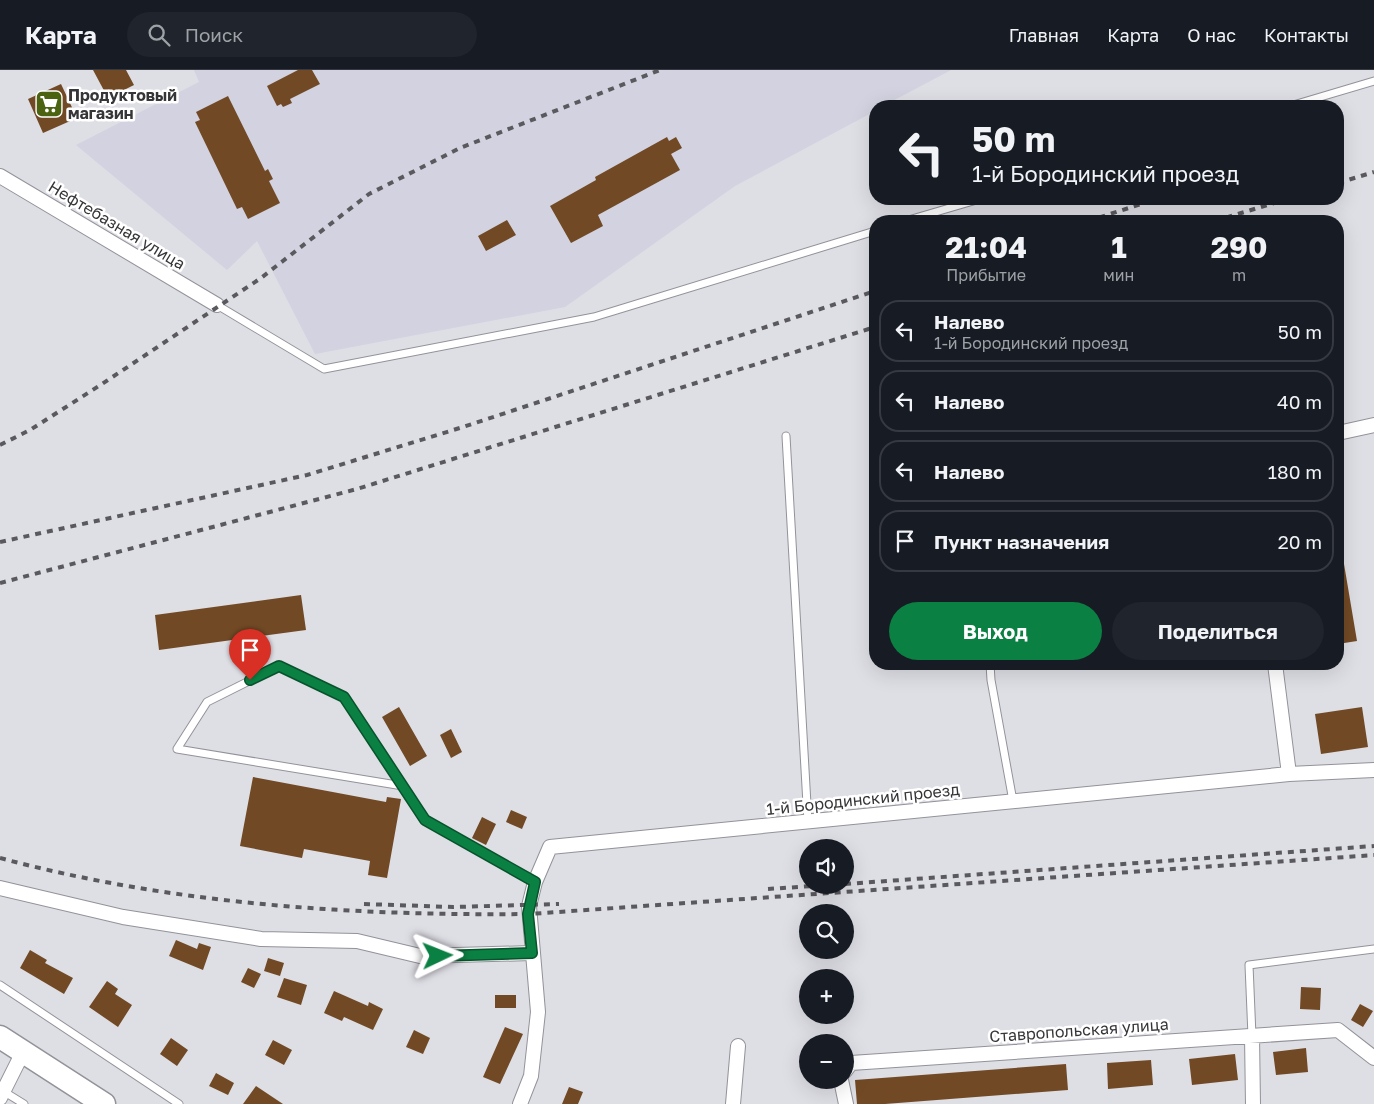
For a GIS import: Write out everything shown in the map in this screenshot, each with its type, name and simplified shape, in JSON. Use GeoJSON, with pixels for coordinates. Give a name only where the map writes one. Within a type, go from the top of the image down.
{"type":"FeatureCollection","features":[{"type":"Feature","properties":{"kind":"main road"},"geometry":{"type":"LineString","coordinates":[[0,1037],[104,1104]]}},
{"type":"Feature","properties":{"kind":"street","name":"Нефтебазная улица"},"geometry":{"type":"LineString","coordinates":[[0,176],[217,305]]}},
{"type":"Feature","properties":{"kind":"street"},"geometry":{"type":"LineString","coordinates":[[1344,432],[1374,425]]}},
{"type":"Feature","properties":{"kind":"street"},"geometry":{"type":"LineString","coordinates":[[1276,670],[1289,774]]}},
{"type":"Feature","properties":{"kind":"street","name":"1-й Бородинский проезд"},"geometry":{"type":"LineString","coordinates":[[520,1104],[531,1076],[538,1012],[528,914],[535,882],[550,847],[1289,774],[1374,770]]}},
{"type":"Feature","properties":{"kind":"street"},"geometry":{"type":"LineString","coordinates":[[0,888],[123,917],[261,939],[357,942],[420,956],[532,953]]}},
{"type":"Feature","properties":{"kind":"street","name":"Ставропольская улица"},"geometry":{"type":"LineString","coordinates":[[854,1063],[1338,1030],[1374,1058]]}},
{"type":"Feature","properties":{"kind":"street"},"geometry":{"type":"LineString","coordinates":[[1252,1036],[1253,1104]]}},
{"type":"Feature","properties":{"kind":"street"},"geometry":{"type":"LineString","coordinates":[[733,1104],[738,1046]]}},
{"type":"Feature","properties":{"kind":"street"},"geometry":{"type":"LineString","coordinates":[[1,1093],[23,1052]]}},
{"type":"Feature","properties":{"kind":"street"},"geometry":{"type":"LineString","coordinates":[[842,1089],[846,1104]]}},
{"type":"Feature","properties":{"kind":"lane"},"geometry":{"type":"LineString","coordinates":[[1310,100],[1374,81]]}},
{"type":"Feature","properties":{"kind":"lane"},"geometry":{"type":"LineString","coordinates":[[925,215],[960,205]]}},
{"type":"Feature","properties":{"kind":"lane"},"geometry":{"type":"LineString","coordinates":[[217,305],[324,369],[594,317],[869,232]]}},
{"type":"Feature","properties":{"kind":"lane"},"geometry":{"type":"LineString","coordinates":[[786,436],[808,822]]}},
{"type":"Feature","properties":{"kind":"lane"},"geometry":{"type":"LineString","coordinates":[[403,786],[176,749],[207,702],[279,666],[344,697],[403,786],[425,820],[535,882]]}},
{"type":"Feature","properties":{"kind":"lane"},"geometry":{"type":"LineString","coordinates":[[990,670],[1013,802]]}},
{"type":"Feature","properties":{"kind":"lane"},"geometry":{"type":"LineString","coordinates":[[1252,1036],[1248,965],[1374,950]]}},
{"type":"Feature","properties":{"kind":"lane"},"geometry":{"type":"LineString","coordinates":[[0,985],[179,1104]]}},
{"type":"Feature","properties":{"kind":"lane"},"geometry":{"type":"LineString","coordinates":[[1,1093],[24,1104]]}},
{"type":"Feature","properties":{"kind":"shaded area"},"geometry":{"type":"Polygon","coordinates":[[[194,70],[951,70],[894,100],[869,100],[869,114],[735,186],[565,307],[315,354],[257,241],[227,270],[76,145],[199,82],[194,70]]]}},
{"type":"Feature","properties":{"kind":"building"},"geometry":{"type":"Polygon","coordinates":[[[93,70],[126,70],[134,85],[108,98],[93,70]]]}},
{"type":"Feature","properties":{"kind":"building"},"geometry":{"type":"Polygon","coordinates":[[[298,70],[312,70],[320,84],[290,99],[292,103],[283,107],[281,104],[277,106],[267,86],[298,70]]]}},
{"type":"Feature","properties":{"kind":"building"},"geometry":{"type":"Polygon","coordinates":[[[61,84],[77,118],[43,133],[28,99],[61,84]]]}},
{"type":"Feature","properties":{"kind":"building"},"geometry":{"type":"Polygon","coordinates":[[[228,96],[265,171],[268,169],[273,179],[269,181],[280,203],[248,219],[242,207],[237,209],[195,122],[200,120],[196,112],[228,96]]]}},
{"type":"Feature","properties":{"kind":"building"},"geometry":{"type":"Polygon","coordinates":[[[667,137],[669,141],[676,137],[682,148],[671,154],[680,170],[598,215],[603,226],[571,243],[550,206],[596,180],[595,177],[667,137]]]}},
{"type":"Feature","properties":{"kind":"building"},"geometry":{"type":"Polygon","coordinates":[[[507,220],[516,235],[486,251],[478,236],[507,220]]]}},
{"type":"Feature","properties":{"kind":"building"},"geometry":{"type":"Polygon","coordinates":[[[1344,564],[1357,641],[1344,643],[1344,564]]]}},
{"type":"Feature","properties":{"kind":"building"},"geometry":{"type":"Polygon","coordinates":[[[301,595],[306,630],[159,650],[155,615],[301,595]]]}},
{"type":"Feature","properties":{"kind":"building"},"geometry":{"type":"Polygon","coordinates":[[[399,707],[427,756],[410,766],[382,717],[399,707]]]}},
{"type":"Feature","properties":{"kind":"building"},"geometry":{"type":"Polygon","coordinates":[[[1362,707],[1368,747],[1321,754],[1315,714],[1362,707]]]}},
{"type":"Feature","properties":{"kind":"building"},"geometry":{"type":"Polygon","coordinates":[[[451,729],[462,752],[451,758],[440,735],[451,729]]]}},
{"type":"Feature","properties":{"kind":"building"},"geometry":{"type":"Polygon","coordinates":[[[253,777],[386,802],[387,797],[401,799],[387,878],[368,875],[370,861],[304,849],[302,858],[240,846],[253,777]]]}},
{"type":"Feature","properties":{"kind":"building"},"geometry":{"type":"Polygon","coordinates":[[[511,810],[527,817],[522,829],[506,822],[511,810]]]}},
{"type":"Feature","properties":{"kind":"building"},"geometry":{"type":"Polygon","coordinates":[[[482,817],[496,824],[486,845],[472,838],[482,817]]]}},
{"type":"Feature","properties":{"kind":"building"},"geometry":{"type":"Polygon","coordinates":[[[176,940],[197,949],[199,943],[211,947],[203,970],[169,956],[176,940]]]}},
{"type":"Feature","properties":{"kind":"building"},"geometry":{"type":"Polygon","coordinates":[[[30,950],[47,960],[45,963],[73,978],[64,994],[20,968],[30,950]]]}},
{"type":"Feature","properties":{"kind":"building"},"geometry":{"type":"Polygon","coordinates":[[[268,958],[284,963],[280,976],[264,971],[268,958]]]}},
{"type":"Feature","properties":{"kind":"building"},"geometry":{"type":"Polygon","coordinates":[[[248,968],[261,974],[254,988],[241,982],[248,968]]]}},
{"type":"Feature","properties":{"kind":"building"},"geometry":{"type":"Polygon","coordinates":[[[284,978],[307,985],[301,1005],[277,997],[284,978]]]}},
{"type":"Feature","properties":{"kind":"building"},"geometry":{"type":"Polygon","coordinates":[[[107,981],[118,989],[115,994],[132,1005],[118,1027],[89,1007],[107,981]]]}},
{"type":"Feature","properties":{"kind":"building"},"geometry":{"type":"Polygon","coordinates":[[[1301,987],[1321,988],[1320,1010],[1300,1009],[1301,987]]]}},
{"type":"Feature","properties":{"kind":"building"},"geometry":{"type":"Polygon","coordinates":[[[334,991],[368,1006],[369,1002],[383,1009],[373,1030],[344,1017],[342,1021],[324,1013],[334,991]]]}},
{"type":"Feature","properties":{"kind":"building"},"geometry":{"type":"Polygon","coordinates":[[[495,995],[516,995],[516,1008],[495,1008],[495,995]]]}},
{"type":"Feature","properties":{"kind":"building"},"geometry":{"type":"Polygon","coordinates":[[[1360,1004],[1373,1011],[1363,1027],[1351,1020],[1360,1004]]]}},
{"type":"Feature","properties":{"kind":"building"},"geometry":{"type":"Polygon","coordinates":[[[505,1027],[523,1034],[500,1084],[483,1077],[505,1027]]]}},
{"type":"Feature","properties":{"kind":"building"},"geometry":{"type":"Polygon","coordinates":[[[414,1030],[430,1038],[423,1054],[406,1047],[414,1030]]]}},
{"type":"Feature","properties":{"kind":"building"},"geometry":{"type":"Polygon","coordinates":[[[171,1038],[188,1050],[177,1066],[160,1054],[171,1038]]]}},
{"type":"Feature","properties":{"kind":"building"},"geometry":{"type":"Polygon","coordinates":[[[273,1040],[292,1050],[284,1065],[265,1055],[273,1040]]]}},
{"type":"Feature","properties":{"kind":"building"},"geometry":{"type":"Polygon","coordinates":[[[1306,1048],[1308,1072],[1276,1075],[1273,1052],[1306,1048]]]}},
{"type":"Feature","properties":{"kind":"building"},"geometry":{"type":"Polygon","coordinates":[[[1235,1054],[1238,1080],[1192,1085],[1189,1059],[1235,1054]]]}},
{"type":"Feature","properties":{"kind":"building"},"geometry":{"type":"Polygon","coordinates":[[[1151,1060],[1153,1085],[1108,1089],[1107,1063],[1151,1060]]]}},
{"type":"Feature","properties":{"kind":"building"},"geometry":{"type":"Polygon","coordinates":[[[1066,1064],[1068,1090],[885,1104],[857,1104],[855,1080],[1066,1064]]]}},
{"type":"Feature","properties":{"kind":"building"},"geometry":{"type":"Polygon","coordinates":[[[216,1073],[234,1083],[228,1095],[209,1086],[216,1073]]]}},
{"type":"Feature","properties":{"kind":"building"},"geometry":{"type":"Polygon","coordinates":[[[256,1086],[283,1104],[243,1104],[256,1086]]]}},
{"type":"Feature","properties":{"kind":"building"},"geometry":{"type":"Polygon","coordinates":[[[569,1087],[583,1092],[578,1104],[562,1104],[569,1087]]]}},
{"type":"Feature","properties":{"kind":"railway"},"geometry":{"type":"LineString","coordinates":[[0,445],[30,430],[102,384],[261,278],[369,194],[460,148],[660,70]]}},
{"type":"Feature","properties":{"kind":"railway"},"geometry":{"type":"LineString","coordinates":[[1344,181],[1374,172]]}},
{"type":"Feature","properties":{"kind":"railway"},"geometry":{"type":"LineString","coordinates":[[1107,215],[1138,205]]}},
{"type":"Feature","properties":{"kind":"railway"},"geometry":{"type":"LineString","coordinates":[[1235,215],[1267,205]]}},
{"type":"Feature","properties":{"kind":"railway"},"geometry":{"type":"LineString","coordinates":[[0,542],[307,475],[463,427],[869,293]]}},
{"type":"Feature","properties":{"kind":"railway"},"geometry":{"type":"LineString","coordinates":[[0,583],[357,489],[869,329]]}},
{"type":"Feature","properties":{"kind":"railway"},"geometry":{"type":"LineString","coordinates":[[854,883],[1374,846]]}},
{"type":"Feature","properties":{"kind":"railway"},"geometry":{"type":"LineString","coordinates":[[0,858],[65,874],[130,886],[262,904],[396,913],[529,914],[1374,855]]}},
{"type":"Feature","properties":{"kind":"railway"},"geometry":{"type":"LineString","coordinates":[[768,889],[799,887]]}},
{"type":"Feature","properties":{"kind":"railway"},"geometry":{"type":"LineString","coordinates":[[364,904],[453,907],[559,904]]}},
{"type":"Feature","properties":{"kind":"place","name":"Продуктовый магазин"},"geometry":{"type":"Point","coordinates":[49,104]}},
{"type":"Feature","properties":{"kind":"route"},"geometry":{"type":"LineString","coordinates":[[250,680],[279,666],[344,697],[425,820],[535,882],[528,914],[532,953],[438,956]]}}]}
